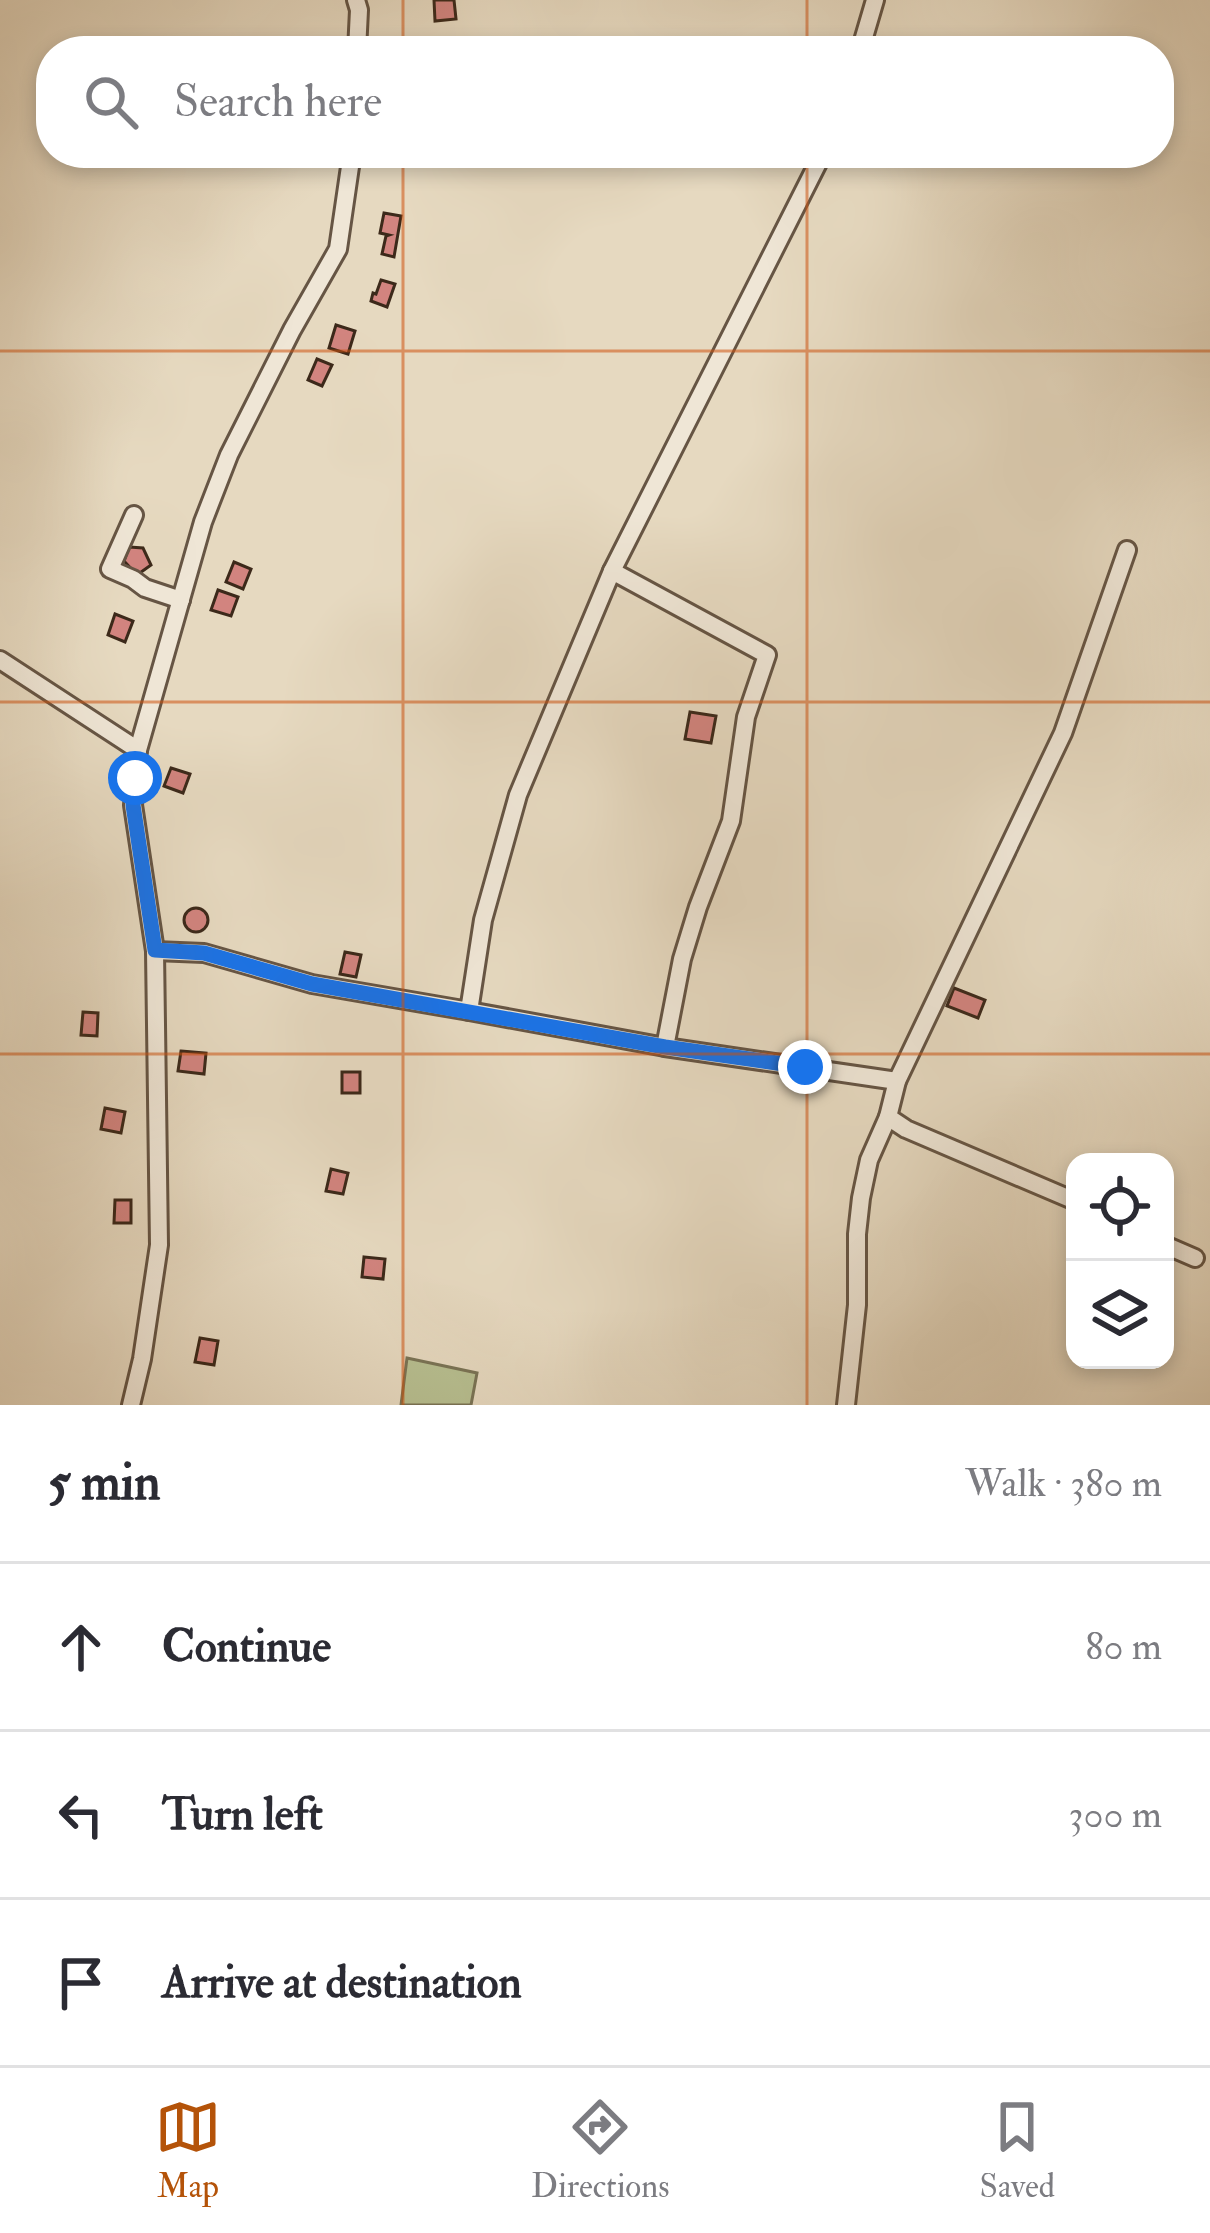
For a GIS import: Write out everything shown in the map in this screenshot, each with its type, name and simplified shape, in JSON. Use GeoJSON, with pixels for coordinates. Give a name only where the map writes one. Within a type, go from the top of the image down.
{"type":"FeatureCollection","features":[{"type":"Feature","properties":{"kind":"street"},"geometry":{"type":"LineString","coordinates":[[356,0],[358,36]]}},
{"type":"Feature","properties":{"kind":"street"},"geometry":{"type":"LineString","coordinates":[[864,36],[875,0]]}},
{"type":"Feature","properties":{"kind":"street"},"geometry":{"type":"LineString","coordinates":[[131,1405],[159,1245],[155,950],[133,805],[138,750],[203,522],[229,455],[338,249],[350,168]]}},
{"type":"Feature","properties":{"kind":"street"},"geometry":{"type":"LineString","coordinates":[[469,1011],[483,920],[518,795],[612,572],[816,168]]}},
{"type":"Feature","properties":{"kind":"street"},"geometry":{"type":"LineString","coordinates":[[134,515],[110,569],[181,600]]}},
{"type":"Feature","properties":{"kind":"street"},"geometry":{"type":"LineString","coordinates":[[846,1405],[857,1305],[860,1198],[869,1160],[897,1081],[1063,733],[1127,550]]}},
{"type":"Feature","properties":{"kind":"street"},"geometry":{"type":"LineString","coordinates":[[612,572],[767,656],[746,717],[731,821],[682,959],[665,1047]]}},
{"type":"Feature","properties":{"kind":"street"},"geometry":{"type":"LineString","coordinates":[[0,660],[138,750]]}},
{"type":"Feature","properties":{"kind":"street"},"geometry":{"type":"LineString","coordinates":[[155,950],[204,953],[312,984],[665,1047],[897,1081]]}},
{"type":"Feature","properties":{"kind":"street"},"geometry":{"type":"LineString","coordinates":[[888,1117],[1066,1197]]}},
{"type":"Feature","properties":{"kind":"street"},"geometry":{"type":"LineString","coordinates":[[1174,1249],[1195,1258]]}},
{"type":"Feature","properties":{"kind":"green space"},"geometry":{"type":"Polygon","coordinates":[[[407,1358],[477,1373],[471,1405],[401,1405],[407,1358]]]}},
{"type":"Feature","properties":{"kind":"building"},"geometry":{"type":"Polygon","coordinates":[[[434,0],[454,0],[456,19],[435,21],[434,0]]]}},
{"type":"Feature","properties":{"kind":"building"},"geometry":{"type":"Polygon","coordinates":[[[384,213],[401,216],[394,257],[382,254],[389,235],[380,233],[384,213]]]}},
{"type":"Feature","properties":{"kind":"building"},"geometry":{"type":"Polygon","coordinates":[[[381,280],[395,284],[387,307],[371,301],[381,280]]]}},
{"type":"Feature","properties":{"kind":"building"},"geometry":{"type":"Polygon","coordinates":[[[336,325],[355,331],[348,354],[329,348],[336,325]]]}},
{"type":"Feature","properties":{"kind":"building"},"geometry":{"type":"Polygon","coordinates":[[[317,359],[332,365],[322,386],[308,380],[317,359]]]}},
{"type":"Feature","properties":{"kind":"building"},"geometry":{"type":"Polygon","coordinates":[[[129,547],[143,548],[151,565],[137,575],[124,561],[129,547]]]}},
{"type":"Feature","properties":{"kind":"building"},"geometry":{"type":"Polygon","coordinates":[[[234,562],[251,569],[243,589],[226,582],[234,562]]]}},
{"type":"Feature","properties":{"kind":"building"},"geometry":{"type":"Polygon","coordinates":[[[218,590],[238,597],[231,616],[211,610],[218,590]]]}},
{"type":"Feature","properties":{"kind":"building"},"geometry":{"type":"Polygon","coordinates":[[[115,614],[133,621],[125,642],[108,635],[115,614]]]}},
{"type":"Feature","properties":{"kind":"building"},"geometry":{"type":"Polygon","coordinates":[[[690,712],[716,716],[711,743],[685,739],[690,712]]]}},
{"type":"Feature","properties":{"kind":"building"},"geometry":{"type":"Polygon","coordinates":[[[171,768],[190,774],[183,793],[164,786],[171,768]]]}},
{"type":"Feature","properties":{"kind":"building"},"geometry":{"type":"Polygon","coordinates":[[[196,908],[208,920],[196,932],[184,920],[196,908]]]}},
{"type":"Feature","properties":{"kind":"building"},"geometry":{"type":"Polygon","coordinates":[[[345,952],[361,955],[356,977],[340,974],[345,952]]]}},
{"type":"Feature","properties":{"kind":"building"},"geometry":{"type":"Polygon","coordinates":[[[954,988],[985,1000],[978,1018],[947,1006],[954,988]]]}},
{"type":"Feature","properties":{"kind":"building"},"geometry":{"type":"Polygon","coordinates":[[[83,1012],[98,1013],[97,1036],[81,1035],[83,1012]]]}},
{"type":"Feature","properties":{"kind":"building"},"geometry":{"type":"Polygon","coordinates":[[[181,1051],[206,1053],[204,1074],[178,1071],[181,1051]]]}},
{"type":"Feature","properties":{"kind":"building"},"geometry":{"type":"Polygon","coordinates":[[[342,1072],[360,1072],[360,1093],[342,1093],[342,1072]]]}},
{"type":"Feature","properties":{"kind":"building"},"geometry":{"type":"Polygon","coordinates":[[[105,1108],[125,1112],[121,1133],[101,1129],[105,1108]]]}},
{"type":"Feature","properties":{"kind":"building"},"geometry":{"type":"Polygon","coordinates":[[[331,1169],[348,1173],[343,1194],[326,1191],[331,1169]]]}},
{"type":"Feature","properties":{"kind":"building"},"geometry":{"type":"Polygon","coordinates":[[[115,1200],[131,1200],[131,1223],[114,1223],[115,1200]]]}},
{"type":"Feature","properties":{"kind":"building"},"geometry":{"type":"Polygon","coordinates":[[[364,1257],[385,1259],[383,1279],[362,1277],[364,1257]]]}},
{"type":"Feature","properties":{"kind":"building"},"geometry":{"type":"Polygon","coordinates":[[[200,1338],[218,1341],[214,1365],[195,1362],[200,1338]]]}},
{"type":"Feature","properties":{"kind":"route"},"geometry":{"type":"LineString","coordinates":[[135,778],[133,805],[155,950],[204,953],[312,984],[805,1067]]}}]}
